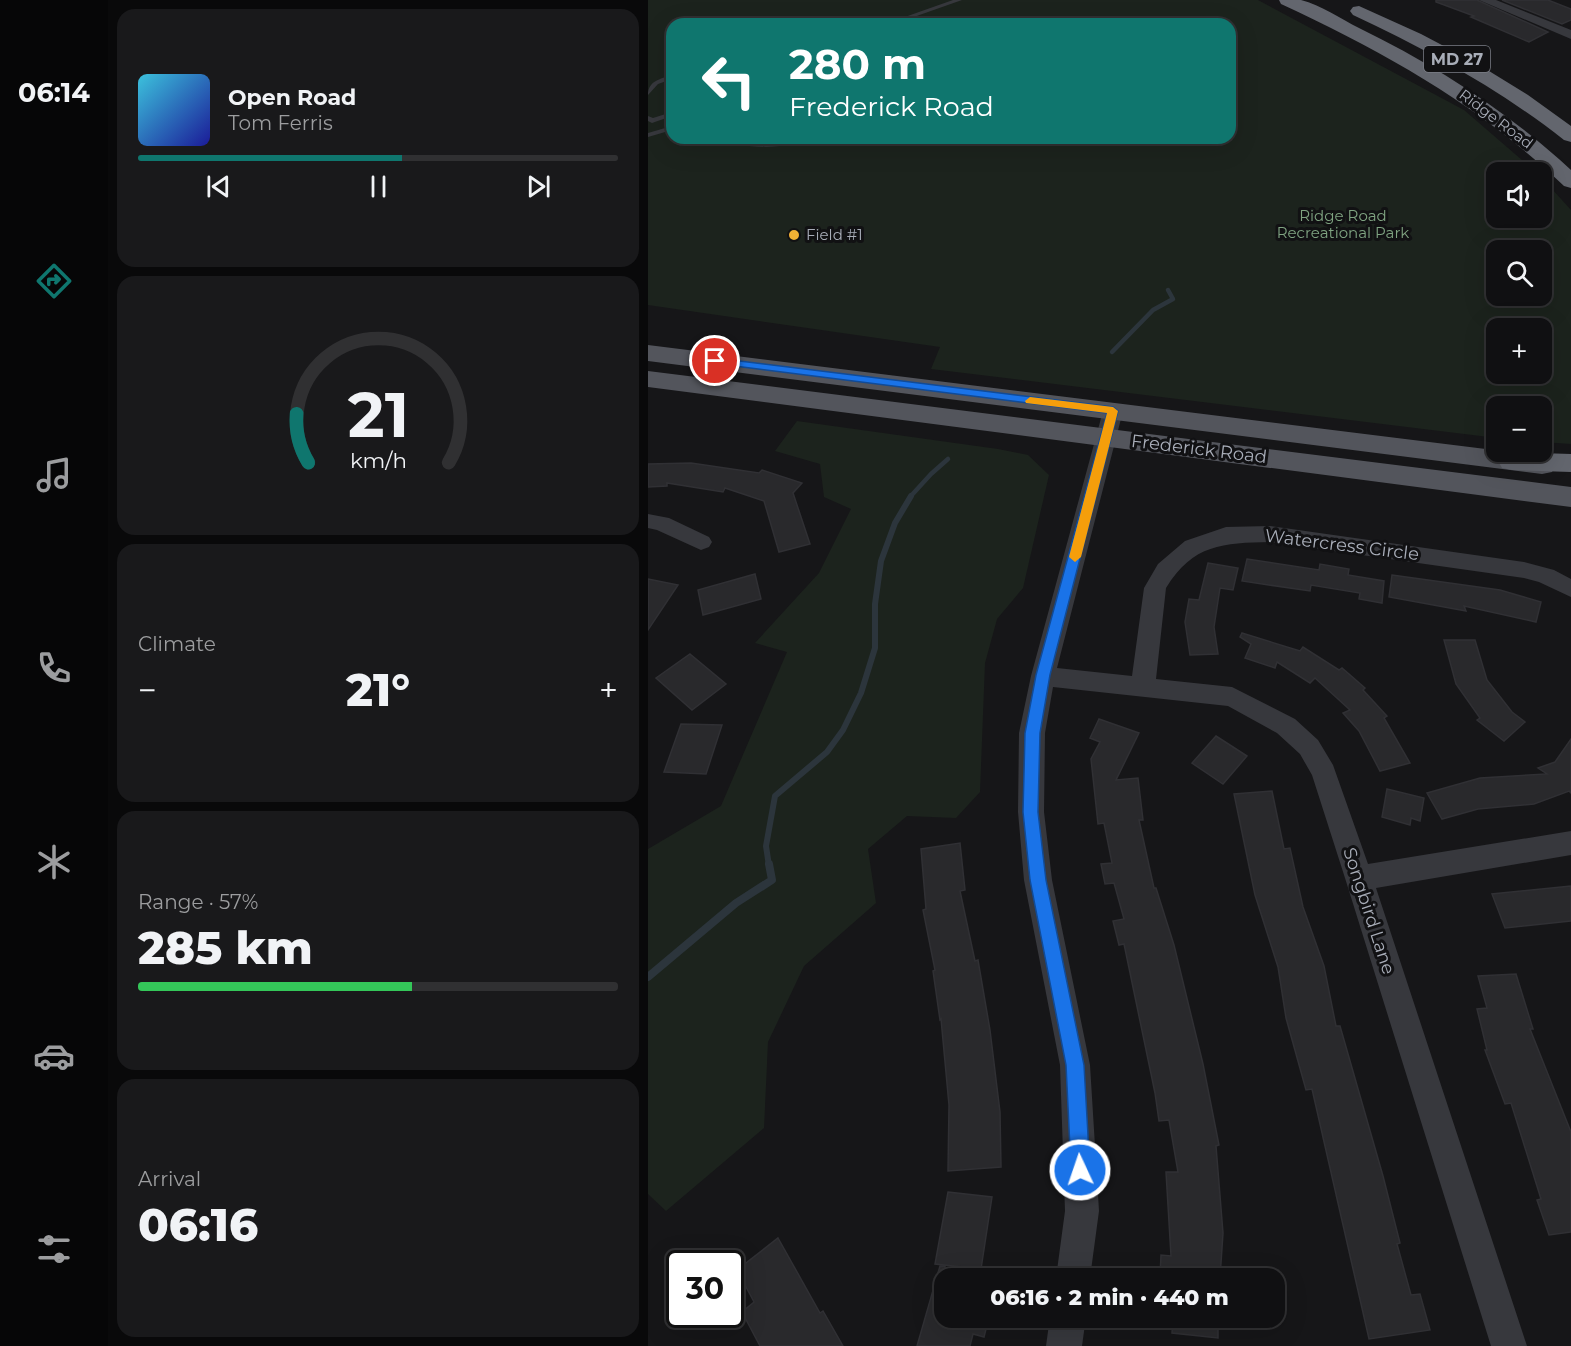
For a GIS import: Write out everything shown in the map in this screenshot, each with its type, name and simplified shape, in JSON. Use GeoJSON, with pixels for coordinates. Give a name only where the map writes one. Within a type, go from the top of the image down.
{"type":"FeatureCollection","features":[{"type":"Feature","properties":{"kind":"highway","name":"Ridge Road"},"geometry":{"type":"LineString","coordinates":[[1287,0],[1345,27],[1438,76],[1518,132],[1571,182]]}},
{"type":"Feature","properties":{"kind":"highway","name":"Ridge Road"},"geometry":{"type":"LineString","coordinates":[[1341,3],[1431,44],[1467,64],[1526,102],[1571,136]]}},
{"type":"Feature","properties":{"kind":"highway"},"geometry":{"type":"LineString","coordinates":[[1518,132],[1571,162]]}},
{"type":"Feature","properties":{"kind":"highway"},"geometry":{"type":"LineString","coordinates":[[1542,462],[1571,463]]}},
{"type":"Feature","properties":{"kind":"main road","name":"Frederick Road"},"geometry":{"type":"LineString","coordinates":[[648,352],[1486,458]]}},
{"type":"Feature","properties":{"kind":"main road","name":"Frederick Road"},"geometry":{"type":"LineString","coordinates":[[648,379],[1571,497]]}},
{"type":"Feature","properties":{"kind":"main road","name":"Frederick Road"},"geometry":{"type":"LineString","coordinates":[[1519,462],[1571,469]]}},
{"type":"Feature","properties":{"kind":"street"},"geometry":{"type":"LineString","coordinates":[[1485,0],[1571,35]]}},
{"type":"Feature","properties":{"kind":"street"},"geometry":{"type":"LineString","coordinates":[[1074,1268],[1082,1211],[1075,1065],[1038,880],[1031,812],[1032,733],[1043,675],[1113,411]]}},
{"type":"Feature","properties":{"kind":"street"},"geometry":{"type":"LineString","coordinates":[[648,521],[661,523],[701,542]]}},
{"type":"Feature","properties":{"kind":"street","name":"Watercress Circle"},"geometry":{"type":"LineString","coordinates":[[1143,685],[1155,588],[1166,570],[1193,547],[1226,535],[1270,534],[1524,570],[1546,576],[1571,589]]}},
{"type":"Feature","properties":{"kind":"street","name":"Songbird Lane"},"geometry":{"type":"LineString","coordinates":[[1043,675],[1232,697],[1286,726],[1309,747],[1324,773],[1509,1346]]}},
{"type":"Feature","properties":{"kind":"street"},"geometry":{"type":"LineString","coordinates":[[1359,878],[1571,843]]}},
{"type":"Feature","properties":{"kind":"street"},"geometry":{"type":"LineString","coordinates":[[1064,1346],[1066,1328]]}},
{"type":"Feature","properties":{"kind":"lane"},"geometry":{"type":"LineString","coordinates":[[906,18],[958,0]]}},
{"type":"Feature","properties":{"kind":"lane"},"geometry":{"type":"LineString","coordinates":[[648,93],[656,83],[666,79]]}},
{"type":"Feature","properties":{"kind":"lane"},"geometry":{"type":"LineString","coordinates":[[648,118],[652,121],[666,116]]}},
{"type":"Feature","properties":{"kind":"lane"},"geometry":{"type":"LineString","coordinates":[[648,135],[666,130]]}},
{"type":"Feature","properties":{"kind":"green space","name":"Ridge Road Recreational Park"},"geometry":{"type":"Polygon","coordinates":[[[648,0],[1258,0],[1464,110],[1524,162],[1486,162],[1486,228],[1552,228],[1552,189],[1571,210],[1571,444],[1552,443],[1552,396],[1486,396],[1486,437],[931,369],[940,347],[648,305],[648,0]]]}},
{"type":"Feature","properties":{"kind":"green space"},"geometry":{"type":"Polygon","coordinates":[[[797,421],[1028,455],[1049,475],[1023,588],[997,619],[985,663],[980,792],[956,818],[907,816],[868,849],[876,903],[804,966],[768,1042],[764,1128],[666,1211],[648,1194],[648,849],[721,806],[787,652],[755,643],[819,573],[851,509],[824,497],[820,464],[775,451],[797,421]]]}},
{"type":"Feature","properties":{"kind":"building"},"geometry":{"type":"Polygon","coordinates":[[[1436,0],[1477,0],[1548,32],[1529,42],[1471,17],[1474,16],[1436,2],[1436,0]]]}},
{"type":"Feature","properties":{"kind":"building"},"geometry":{"type":"Polygon","coordinates":[[[1502,0],[1548,0],[1571,9],[1571,20],[1562,24],[1502,0]]]}},
{"type":"Feature","properties":{"kind":"building"},"geometry":{"type":"Polygon","coordinates":[[[691,463],[759,473],[762,470],[802,483],[793,493],[810,544],[779,552],[764,501],[725,488],[723,492],[667,483],[667,486],[648,487],[648,464],[691,463]]]}},
{"type":"Feature","properties":{"kind":"building"},"geometry":{"type":"Polygon","coordinates":[[[1247,559],[1319,570],[1320,564],[1349,569],[1348,575],[1384,581],[1382,603],[1359,599],[1360,593],[1311,585],[1310,591],[1242,581],[1247,559]]]}},
{"type":"Feature","properties":{"kind":"building"},"geometry":{"type":"Polygon","coordinates":[[[1208,563],[1238,568],[1233,590],[1220,588],[1214,627],[1218,654],[1190,655],[1185,622],[1189,599],[1199,600],[1208,563]]]}},
{"type":"Feature","properties":{"kind":"building"},"geometry":{"type":"Polygon","coordinates":[[[755,574],[761,599],[703,615],[698,590],[755,574]]]}},
{"type":"Feature","properties":{"kind":"building"},"geometry":{"type":"Polygon","coordinates":[[[1392,575],[1500,590],[1541,602],[1536,622],[1464,606],[1466,611],[1389,597],[1392,575]]]}},
{"type":"Feature","properties":{"kind":"building"},"geometry":{"type":"Polygon","coordinates":[[[648,579],[678,585],[648,630],[648,579]]]}},
{"type":"Feature","properties":{"kind":"building"},"geometry":{"type":"Polygon","coordinates":[[[1242,633],[1300,651],[1303,647],[1339,670],[1342,668],[1365,688],[1363,690],[1387,716],[1384,718],[1410,763],[1380,771],[1359,731],[1343,713],[1350,710],[1315,678],[1310,683],[1277,662],[1275,668],[1245,658],[1251,644],[1240,637],[1242,633]]]}},
{"type":"Feature","properties":{"kind":"building"},"geometry":{"type":"Polygon","coordinates":[[[1444,640],[1475,640],[1487,680],[1512,712],[1525,722],[1504,741],[1477,720],[1480,718],[1456,684],[1444,640]]]}},
{"type":"Feature","properties":{"kind":"building"},"geometry":{"type":"Polygon","coordinates":[[[690,654],[726,684],[692,710],[656,678],[690,654]]]}},
{"type":"Feature","properties":{"kind":"building"},"geometry":{"type":"Polygon","coordinates":[[[1099,719],[1139,733],[1116,780],[1138,778],[1143,820],[1139,820],[1154,888],[1156,888],[1174,945],[1203,1064],[1219,1145],[1216,1146],[1223,1233],[1221,1268],[1160,1268],[1161,1255],[1171,1256],[1166,1172],[1178,1172],[1169,1120],[1159,1121],[1124,944],[1119,945],[1113,921],[1124,919],[1114,883],[1105,884],[1101,864],[1112,863],[1104,823],[1098,824],[1091,759],[1100,742],[1090,738],[1099,719]]]}},
{"type":"Feature","properties":{"kind":"building"},"geometry":{"type":"Polygon","coordinates":[[[681,724],[722,725],[706,774],[664,772],[681,724]]]}},
{"type":"Feature","properties":{"kind":"building"},"geometry":{"type":"Polygon","coordinates":[[[1216,736],[1247,756],[1223,784],[1192,763],[1216,736]]]}},
{"type":"Feature","properties":{"kind":"building"},"geometry":{"type":"Polygon","coordinates":[[[1571,739],[1571,793],[1569,791],[1534,804],[1478,809],[1442,819],[1427,793],[1480,778],[1547,774],[1538,768],[1555,762],[1571,739]]]}},
{"type":"Feature","properties":{"kind":"building"},"geometry":{"type":"Polygon","coordinates":[[[1387,789],[1424,798],[1420,821],[1411,818],[1410,825],[1382,817],[1387,789]]]}},
{"type":"Feature","properties":{"kind":"building"},"geometry":{"type":"Polygon","coordinates":[[[1272,791],[1284,849],[1290,848],[1303,907],[1324,966],[1336,1026],[1340,1026],[1383,1176],[1400,1243],[1397,1244],[1411,1295],[1420,1294],[1430,1330],[1369,1339],[1312,1089],[1306,1090],[1286,1018],[1278,967],[1255,895],[1234,794],[1272,791]]]}},
{"type":"Feature","properties":{"kind":"building"},"geometry":{"type":"Polygon","coordinates":[[[960,843],[965,890],[960,891],[975,961],[978,960],[990,1030],[1000,1112],[1001,1167],[948,1171],[949,1105],[941,1019],[933,971],[935,970],[923,910],[926,909],[921,849],[960,843]]]}},
{"type":"Feature","properties":{"kind":"building"},"geometry":{"type":"Polygon","coordinates":[[[1571,886],[1571,921],[1505,928],[1492,894],[1571,886]]]}},
{"type":"Feature","properties":{"kind":"building"},"geometry":{"type":"Polygon","coordinates":[[[1516,974],[1533,1029],[1530,1029],[1571,1132],[1571,1232],[1549,1235],[1537,1200],[1541,1199],[1511,1103],[1505,1104],[1485,1050],[1487,1050],[1477,1009],[1487,1008],[1478,976],[1516,974]]]}},
{"type":"Feature","properties":{"kind":"building"},"geometry":{"type":"Polygon","coordinates":[[[948,1192],[992,1197],[981,1268],[935,1264],[948,1192]]]}},
{"type":"Feature","properties":{"kind":"building"},"geometry":{"type":"Polygon","coordinates":[[[778,1238],[820,1313],[823,1311],[843,1346],[760,1346],[744,1316],[744,1310],[754,1302],[744,1283],[744,1265],[778,1238]]]}},
{"type":"Feature","properties":{"kind":"building"},"geometry":{"type":"Polygon","coordinates":[[[934,1287],[934,1328],[986,1328],[984,1337],[973,1334],[970,1346],[917,1346],[934,1287]]]}},
{"type":"Feature","properties":{"kind":"building"},"geometry":{"type":"Polygon","coordinates":[[[1172,1328],[1218,1328],[1218,1338],[1172,1333],[1172,1328]]]}},
{"type":"Feature","properties":{"kind":"waterway"},"geometry":{"type":"LineString","coordinates":[[1112,352],[1153,310],[1173,299],[1168,290]]}},
{"type":"Feature","properties":{"kind":"waterway"},"geometry":{"type":"LineString","coordinates":[[910,497],[948,459]]}},
{"type":"Feature","properties":{"kind":"waterway"},"geometry":{"type":"LineString","coordinates":[[769,866],[766,846],[775,796],[827,752],[843,730],[861,693],[875,648],[875,604],[881,561],[895,523],[911,496]]}},
{"type":"Feature","properties":{"kind":"waterway"},"geometry":{"type":"LineString","coordinates":[[648,977],[736,903],[772,880],[769,864]]}},
{"type":"Feature","properties":{"kind":"slow traffic"},"geometry":{"type":"LineString","coordinates":[[1030,401],[1113,411],[1075,557]]}},
{"type":"Feature","properties":{"kind":"place","name":"Field #1"},"geometry":{"type":"Point","coordinates":[794,235]}},
{"type":"Feature","properties":{"kind":"route"},"geometry":{"type":"LineString","coordinates":[[715,361],[1113,411],[1043,675],[1032,733],[1031,812],[1038,880],[1075,1065],[1080,1170]]}}]}
